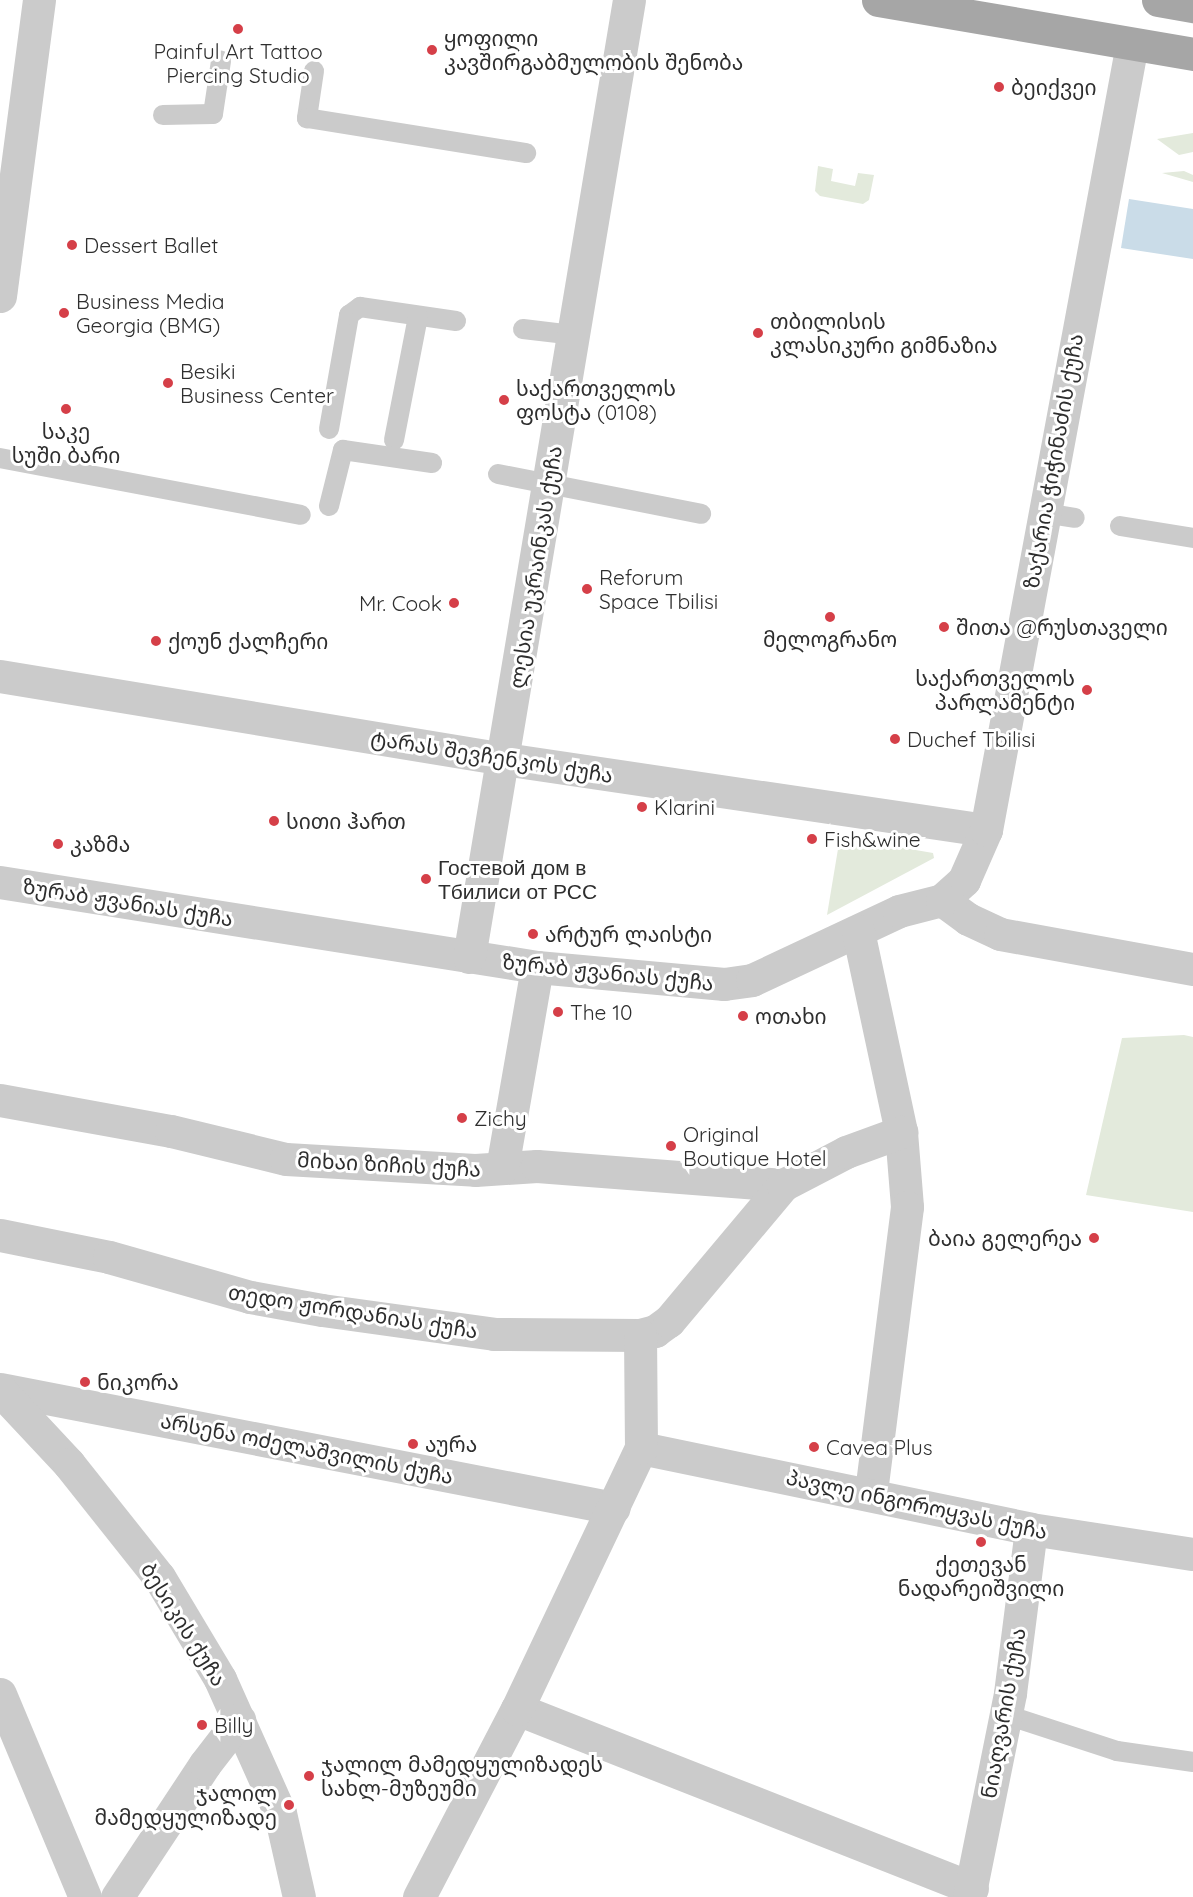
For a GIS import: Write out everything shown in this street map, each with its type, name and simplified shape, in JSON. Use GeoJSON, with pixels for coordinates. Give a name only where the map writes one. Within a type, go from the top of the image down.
{"type":"FeatureCollection","features":[{"type":"Feature","properties":{"kind":"main road"},"geometry":{"type":"LineString","coordinates":[[878,0],[1193,54]]}},
{"type":"Feature","properties":{"kind":"street"},"geometry":{"type":"LineString","coordinates":[[0,296],[39,0]]}},
{"type":"Feature","properties":{"kind":"street","name":"ლესია უკრაინკას ქუჩა"},"geometry":{"type":"LineString","coordinates":[[469,957],[504,759],[629,0]]}},
{"type":"Feature","properties":{"kind":"street","name":"ზაქარია ჭიჭინაძის ქუჩა"},"geometry":{"type":"LineString","coordinates":[[942,900],[964,880],[986,830],[1059,516],[1132,44]]}},
{"type":"Feature","properties":{"kind":"street","name":"ტარას შევჩენკოს ქუჩა"},"geometry":{"type":"LineString","coordinates":[[0,676],[504,759],[986,830]]}},
{"type":"Feature","properties":{"kind":"street","name":"ზურაბ ჟვანიას ქუჩა"},"geometry":{"type":"LineString","coordinates":[[0,882],[537,967],[724,984],[752,980],[899,911],[942,900]]}},
{"type":"Feature","properties":{"kind":"street"},"geometry":{"type":"LineString","coordinates":[[942,900],[968,919],[1000,934],[1193,969]]}},
{"type":"Feature","properties":{"kind":"street"},"geometry":{"type":"LineString","coordinates":[[858,931],[902,1132],[907,1207],[871,1493]]}},
{"type":"Feature","properties":{"kind":"street"},"geometry":{"type":"LineString","coordinates":[[502,1168],[537,967]]}},
{"type":"Feature","properties":{"kind":"street","name":"მიხაი ზიჩის ქუჩა"},"geometry":{"type":"LineString","coordinates":[[0,1100],[171,1131],[286,1160],[475,1170],[537,1166],[783,1185]]}},
{"type":"Feature","properties":{"kind":"street"},"geometry":{"type":"LineString","coordinates":[[418,1897],[517,1709],[641,1448],[640,1335],[669,1321],[783,1185],[846,1152],[902,1132]]}},
{"type":"Feature","properties":{"kind":"street","name":"თედო ჟორდანიას ქუჩა"},"geometry":{"type":"LineString","coordinates":[[0,1235],[109,1257],[250,1297],[322,1310],[494,1334],[640,1335]]}},
{"type":"Feature","properties":{"kind":"street","name":"არსენა ოძელაშვილის ქუჩა"},"geometry":{"type":"LineString","coordinates":[[0,1390],[614,1508]]}},
{"type":"Feature","properties":{"kind":"street","name":"ბესიკის ქუჩა"},"geometry":{"type":"LineString","coordinates":[[0,1390],[69,1464],[159,1577],[220,1679],[280,1814],[299,1897]]}},
{"type":"Feature","properties":{"kind":"street","name":"პავლე ინგოროყვას ქუჩა"},"geometry":{"type":"LineString","coordinates":[[641,1448],[871,1493],[1031,1529],[1193,1554]]}},
{"type":"Feature","properties":{"kind":"street","name":"ნიაღვარის ქუჩა"},"geometry":{"type":"LineString","coordinates":[[970,1893],[1004,1714],[1011,1694],[1031,1529]]}},
{"type":"Feature","properties":{"kind":"street"},"geometry":{"type":"LineString","coordinates":[[0,1694],[85,1897]]}},
{"type":"Feature","properties":{"kind":"street"},"geometry":{"type":"LineString","coordinates":[[517,1709],[970,1893]]}},
{"type":"Feature","properties":{"kind":"street"},"geometry":{"type":"LineString","coordinates":[[117,1897],[205,1764],[239,1720]]}},
{"type":"Feature","properties":{"kind":"lane"},"geometry":{"type":"LineString","coordinates":[[164,115],[213,114],[220,61]]}},
{"type":"Feature","properties":{"kind":"lane"},"geometry":{"type":"LineString","coordinates":[[314,71],[307,118],[526,153]]}},
{"type":"Feature","properties":{"kind":"lane"},"geometry":{"type":"LineString","coordinates":[[329,429],[349,315],[360,307],[456,321]]}},
{"type":"Feature","properties":{"kind":"lane"},"geometry":{"type":"LineString","coordinates":[[394,440],[418,317]]}},
{"type":"Feature","properties":{"kind":"lane"},"geometry":{"type":"LineString","coordinates":[[523,329],[573,335]]}},
{"type":"Feature","properties":{"kind":"lane"},"geometry":{"type":"LineString","coordinates":[[329,506],[343,450],[432,462]]}},
{"type":"Feature","properties":{"kind":"lane"},"geometry":{"type":"LineString","coordinates":[[0,458],[300,514]]}},
{"type":"Feature","properties":{"kind":"lane"},"geometry":{"type":"LineString","coordinates":[[498,474],[550,482],[701,514]]}},
{"type":"Feature","properties":{"kind":"lane"},"geometry":{"type":"LineString","coordinates":[[1120,526],[1193,538]]}},
{"type":"Feature","properties":{"kind":"lane"},"geometry":{"type":"LineString","coordinates":[[1004,1714],[1117,1751],[1193,1762]]}},
{"type":"Feature","properties":{"kind":"shaded area"},"geometry":{"type":"Polygon","coordinates":[[[1193,133],[1193,152],[1179,155],[1157,139],[1193,133]]]}},
{"type":"Feature","properties":{"kind":"shaded area"},"geometry":{"type":"Polygon","coordinates":[[[818,166],[833,169],[831,181],[855,186],[858,173],[874,175],[869,200],[863,204],[820,196],[815,191],[818,166]]]}},
{"type":"Feature","properties":{"kind":"shaded area"},"geometry":{"type":"Polygon","coordinates":[[[1184,171],[1193,175],[1193,182],[1162,173],[1184,171]]]}},
{"type":"Feature","properties":{"kind":"shaded area"},"geometry":{"type":"Polygon","coordinates":[[[840,837],[933,853],[934,858],[827,915],[840,837]]]}},
{"type":"Feature","properties":{"kind":"shaded area"},"geometry":{"type":"Polygon","coordinates":[[[1184,1035],[1193,1037],[1193,1212],[1086,1195],[1122,1038],[1184,1035]]]}},
{"type":"Feature","properties":{"kind":"water"},"geometry":{"type":"Polygon","coordinates":[[[1129,199],[1193,209],[1193,259],[1121,248],[1129,199]]]}},
{"type":"Feature","properties":{"kind":"place","name":"Painful Art Tattoo Piercing Studio"},"geometry":{"type":"Point","coordinates":[238,29]}},
{"type":"Feature","properties":{"kind":"place","name":"ყოფილი კავშირგაბმულობის შენობა"},"geometry":{"type":"Point","coordinates":[432,50]}},
{"type":"Feature","properties":{"kind":"place","name":"ბეიქვეი"},"geometry":{"type":"Point","coordinates":[999,87]}},
{"type":"Feature","properties":{"kind":"place","name":"Dessert Ballet"},"geometry":{"type":"Point","coordinates":[72,245]}},
{"type":"Feature","properties":{"kind":"place","name":"Business Media Georgia (BMG)"},"geometry":{"type":"Point","coordinates":[64,313]}},
{"type":"Feature","properties":{"kind":"place","name":"თბილისის კლასიკური გიმნაზია"},"geometry":{"type":"Point","coordinates":[758,333]}},
{"type":"Feature","properties":{"kind":"place","name":"Besiki Business Center"},"geometry":{"type":"Point","coordinates":[168,383]}},
{"type":"Feature","properties":{"kind":"place","name":"საქართველოს ფოსტა (0108)"},"geometry":{"type":"Point","coordinates":[504,400]}},
{"type":"Feature","properties":{"kind":"place","name":"საკე სუში ბარი"},"geometry":{"type":"Point","coordinates":[66,409]}},
{"type":"Feature","properties":{"kind":"place","name":"Reforum Space Tbilisi"},"geometry":{"type":"Point","coordinates":[587,589]}},
{"type":"Feature","properties":{"kind":"place","name":"Mr. Cook"},"geometry":{"type":"Point","coordinates":[454,603]}},
{"type":"Feature","properties":{"kind":"place","name":"მელოგრანო"},"geometry":{"type":"Point","coordinates":[830,617]}},
{"type":"Feature","properties":{"kind":"place","name":"შითა @რუსთაველი"},"geometry":{"type":"Point","coordinates":[944,627]}},
{"type":"Feature","properties":{"kind":"place","name":"ქოუნ ქალჩერი"},"geometry":{"type":"Point","coordinates":[156,641]}},
{"type":"Feature","properties":{"kind":"place","name":"საქართველოს პარლამენტი"},"geometry":{"type":"Point","coordinates":[1087,690]}},
{"type":"Feature","properties":{"kind":"place","name":"Duchef Tbilisi"},"geometry":{"type":"Point","coordinates":[895,739]}},
{"type":"Feature","properties":{"kind":"place","name":"Klarini"},"geometry":{"type":"Point","coordinates":[642,807]}},
{"type":"Feature","properties":{"kind":"place","name":"სითი ჰართ"},"geometry":{"type":"Point","coordinates":[274,821]}},
{"type":"Feature","properties":{"kind":"place","name":"Fish&wine"},"geometry":{"type":"Point","coordinates":[812,839]}},
{"type":"Feature","properties":{"kind":"place","name":"კაზმა"},"geometry":{"type":"Point","coordinates":[58,844]}},
{"type":"Feature","properties":{"kind":"place","name":"Гостевой дом в Тбилиси от РСС"},"geometry":{"type":"Point","coordinates":[426,879]}},
{"type":"Feature","properties":{"kind":"place","name":"არტურ ლაისტი"},"geometry":{"type":"Point","coordinates":[533,934]}},
{"type":"Feature","properties":{"kind":"place","name":"The 10"},"geometry":{"type":"Point","coordinates":[558,1012]}},
{"type":"Feature","properties":{"kind":"place","name":"ოთახი"},"geometry":{"type":"Point","coordinates":[743,1016]}},
{"type":"Feature","properties":{"kind":"place","name":"Zichy"},"geometry":{"type":"Point","coordinates":[462,1118]}},
{"type":"Feature","properties":{"kind":"place","name":"Original Boutique Hotel"},"geometry":{"type":"Point","coordinates":[671,1146]}},
{"type":"Feature","properties":{"kind":"place","name":"ბაია გელერეა"},"geometry":{"type":"Point","coordinates":[1094,1238]}},
{"type":"Feature","properties":{"kind":"place","name":"ნიკორა"},"geometry":{"type":"Point","coordinates":[85,1382]}},
{"type":"Feature","properties":{"kind":"place","name":"აურა"},"geometry":{"type":"Point","coordinates":[413,1444]}},
{"type":"Feature","properties":{"kind":"place","name":"Cavea Plus"},"geometry":{"type":"Point","coordinates":[814,1447]}},
{"type":"Feature","properties":{"kind":"place","name":"ქეთევან ნადარეიშვილი"},"geometry":{"type":"Point","coordinates":[981,1542]}},
{"type":"Feature","properties":{"kind":"place","name":"Billy"},"geometry":{"type":"Point","coordinates":[202,1725]}},
{"type":"Feature","properties":{"kind":"place","name":"ჯალილ მამედყულიზადეს სახლ-მუზეუმი"},"geometry":{"type":"Point","coordinates":[309,1776]}},
{"type":"Feature","properties":{"kind":"place","name":"ჯალილ მამედყულიზადე"},"geometry":{"type":"Point","coordinates":[289,1805]}}]}
